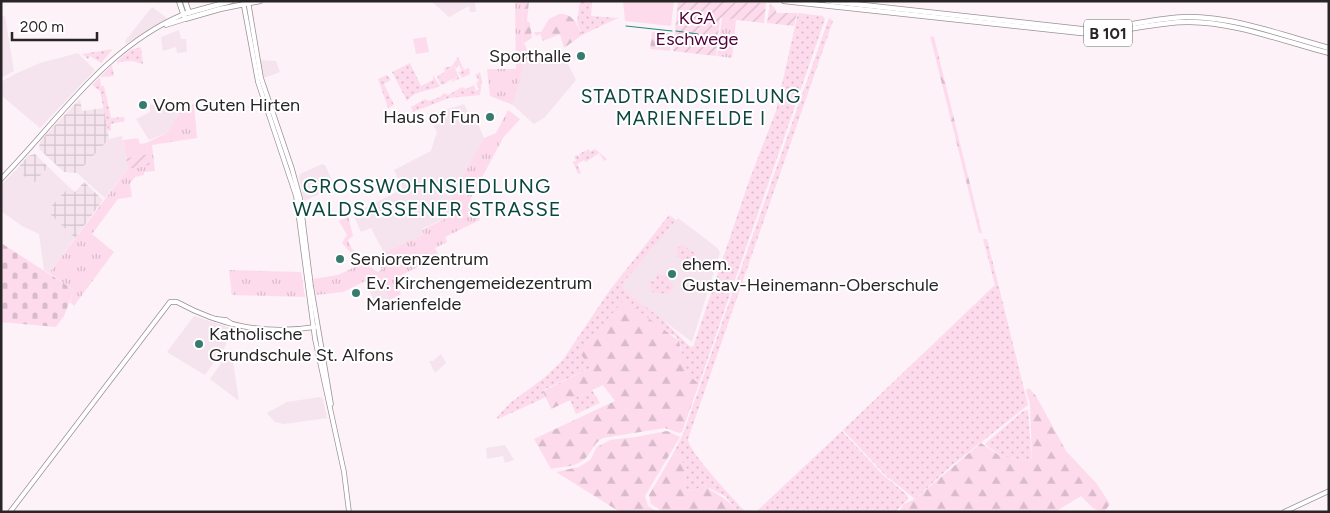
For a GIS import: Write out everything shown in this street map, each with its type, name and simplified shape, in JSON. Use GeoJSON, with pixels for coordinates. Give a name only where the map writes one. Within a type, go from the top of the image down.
{"type":"FeatureCollection","features":[{"type":"Feature","properties":{"kind":"main road"},"geometry":{"type":"LineString","coordinates":[[179,1],[187,16]]}},
{"type":"Feature","properties":{"kind":"main road"},"geometry":{"type":"LineString","coordinates":[[185,1],[187,16]]}},
{"type":"Feature","properties":{"kind":"main road"},"geometry":{"type":"LineString","coordinates":[[1,179],[61,111],[126,48],[166,25],[232,1]]}},
{"type":"Feature","properties":{"kind":"main road"},"geometry":{"type":"LineString","coordinates":[[187,16],[260,1]]}},
{"type":"Feature","properties":{"kind":"main road","name":"B 101"},"geometry":{"type":"LineString","coordinates":[[784,1],[1081,34],[1110,33],[1171,23],[1205,22],[1329,53]]}},
{"type":"Feature","properties":{"kind":"main road","name":"B 101"},"geometry":{"type":"LineString","coordinates":[[827,1],[1081,29],[1110,29],[1171,18],[1205,18],[1329,48]]}},
{"type":"Feature","properties":{"kind":"main road"},"geometry":{"type":"LineString","coordinates":[[246,3],[258,82],[296,196],[315,327],[344,472],[349,512]]}},
{"type":"Feature","properties":{"kind":"main road"},"geometry":{"type":"LineString","coordinates":[[10,512],[172,301],[225,324],[273,330],[315,327]]}},
{"type":"Feature","properties":{"kind":"main road"},"geometry":{"type":"LineString","coordinates":[[1284,512],[1329,491]]}},
{"type":"Feature","properties":{"kind":"shaded area"},"geometry":{"type":"Polygon","coordinates":[[[431,1],[475,1],[476,12],[470,12],[469,6],[449,17],[431,1]]]}},
{"type":"Feature","properties":{"kind":"shaded area"},"geometry":{"type":"Polygon","coordinates":[[[152,7],[168,19],[126,44],[125,41],[152,7]]]}},
{"type":"Feature","properties":{"kind":"shaded area"},"geometry":{"type":"Polygon","coordinates":[[[5,16],[14,71],[1,78],[1,17],[5,16]]]}},
{"type":"Feature","properties":{"kind":"shaded area"},"geometry":{"type":"Polygon","coordinates":[[[179,30],[181,39],[186,39],[187,52],[177,53],[176,47],[163,51],[161,37],[179,30]]]}},
{"type":"Feature","properties":{"kind":"shaded area"},"geometry":{"type":"Polygon","coordinates":[[[560,48],[576,80],[545,117],[534,124],[513,105],[523,63],[548,51],[549,53],[560,48]]]}},
{"type":"Feature","properties":{"kind":"shaded area"},"geometry":{"type":"Polygon","coordinates":[[[78,53],[95,70],[40,128],[1,95],[1,82],[15,74],[40,63],[78,53]]]}},
{"type":"Feature","properties":{"kind":"shaded area"},"geometry":{"type":"Polygon","coordinates":[[[260,60],[276,61],[280,72],[264,78],[260,60]]]}},
{"type":"Feature","properties":{"kind":"shaded area"},"geometry":{"type":"Polygon","coordinates":[[[80,99],[82,111],[104,108],[109,139],[77,173],[64,172],[39,149],[40,141],[80,99]]]}},
{"type":"Feature","properties":{"kind":"shaded area"},"geometry":{"type":"Polygon","coordinates":[[[150,104],[180,112],[167,133],[149,140],[136,119],[150,112],[150,104]]]}},
{"type":"Feature","properties":{"kind":"shaded area"},"geometry":{"type":"Polygon","coordinates":[[[464,104],[474,124],[477,122],[484,138],[452,199],[458,212],[422,229],[424,234],[384,253],[371,228],[361,232],[353,214],[403,189],[394,170],[431,151],[437,132],[427,113],[430,115],[464,104]]]}},
{"type":"Feature","properties":{"kind":"shaded area"},"geometry":{"type":"Polygon","coordinates":[[[122,136],[128,169],[105,198],[77,173],[109,139],[122,136]]]}},
{"type":"Feature","properties":{"kind":"shaded area"},"geometry":{"type":"Polygon","coordinates":[[[35,154],[48,167],[33,184],[17,169],[28,156],[35,154]]]}},
{"type":"Feature","properties":{"kind":"shaded area"},"geometry":{"type":"Polygon","coordinates":[[[322,164],[325,165],[335,187],[304,201],[300,174],[322,164]]]}},
{"type":"Feature","properties":{"kind":"shaded area"},"geometry":{"type":"Polygon","coordinates":[[[48,167],[69,187],[47,211],[75,238],[49,273],[44,270],[39,234],[22,226],[1,211],[1,185],[17,169],[33,184],[48,167]]]}},
{"type":"Feature","properties":{"kind":"shaded area"},"geometry":{"type":"Polygon","coordinates":[[[84,182],[103,200],[75,238],[47,211],[69,187],[75,192],[84,182]]]}},
{"type":"Feature","properties":{"kind":"shaded area","name":"ehem. Gustav-Heinemann-Oberschule"},"geometry":{"type":"Polygon","coordinates":[[[678,218],[720,252],[692,342],[626,292],[621,283],[678,218]]]}},
{"type":"Feature","properties":{"kind":"shaded area"},"geometry":{"type":"Polygon","coordinates":[[[378,275],[390,300],[376,305],[365,281],[378,275]]]}},
{"type":"Feature","properties":{"kind":"shaded area","name":"Katholische Grundschule St. Alfons"},"geometry":{"type":"Polygon","coordinates":[[[194,316],[228,327],[229,334],[225,347],[205,375],[167,352],[194,316]]]}},
{"type":"Feature","properties":{"kind":"shaded area"},"geometry":{"type":"Polygon","coordinates":[[[231,349],[239,401],[210,379],[231,349]]]}},
{"type":"Feature","properties":{"kind":"shaded area"},"geometry":{"type":"Polygon","coordinates":[[[441,354],[446,363],[435,373],[429,361],[433,361],[441,354]]]}},
{"type":"Feature","properties":{"kind":"shaded area"},"geometry":{"type":"Polygon","coordinates":[[[320,397],[323,399],[327,418],[284,424],[275,422],[267,413],[287,402],[320,397]]]}},
{"type":"Feature","properties":{"kind":"shaded area"},"geometry":{"type":"Polygon","coordinates":[[[505,445],[514,460],[505,463],[503,456],[487,459],[486,448],[505,445]]]}},
{"type":"Feature","properties":{"kind":"green space"},"geometry":{"type":"Polygon","coordinates":[[[515,1],[522,1],[523,66],[513,105],[490,96],[487,69],[516,69],[515,1]]]}},
{"type":"Feature","properties":{"kind":"green space"},"geometry":{"type":"Polygon","coordinates":[[[522,1],[529,1],[527,21],[530,23],[532,38],[524,43],[531,59],[523,63],[522,1]]]}},
{"type":"Feature","properties":{"kind":"green space"},"geometry":{"type":"Polygon","coordinates":[[[580,1],[592,1],[591,16],[618,18],[582,35],[577,22],[580,1]]]}},
{"type":"Feature","properties":{"kind":"green space"},"geometry":{"type":"Polygon","coordinates":[[[623,1],[674,1],[671,26],[625,21],[623,1]]]}},
{"type":"Feature","properties":{"kind":"green space","name":"KGA Eschwege"},"geometry":{"type":"Polygon","coordinates":[[[678,1],[766,3],[764,23],[720,18],[716,56],[673,51],[678,1]]]}},
{"type":"Feature","properties":{"kind":"green space","name":"KGA Eschwege"},"geometry":{"type":"Polygon","coordinates":[[[770,4],[777,13],[797,13],[794,26],[767,23],[770,4]]]}},
{"type":"Feature","properties":{"kind":"green space"},"geometry":{"type":"Polygon","coordinates":[[[798,13],[823,16],[825,19],[699,384],[686,372],[683,365],[681,347],[676,337],[665,333],[624,300],[591,368],[543,390],[546,397],[498,419],[497,417],[510,403],[544,378],[562,361],[610,290],[669,215],[676,220],[622,284],[626,292],[661,318],[689,346],[693,347],[749,181],[776,111],[798,13]]]}},
{"type":"Feature","properties":{"kind":"green space"},"geometry":{"type":"Polygon","coordinates":[[[559,14],[571,17],[582,35],[564,48],[560,34],[543,41],[540,34],[536,36],[534,32],[541,32],[549,19],[559,14]]]}},
{"type":"Feature","properties":{"kind":"green space"},"geometry":{"type":"Polygon","coordinates":[[[722,18],[736,20],[732,58],[717,56],[722,18]]]}},
{"type":"Feature","properties":{"kind":"green space"},"geometry":{"type":"Polygon","coordinates":[[[829,18],[833,21],[688,439],[703,464],[746,512],[738,512],[726,497],[704,485],[695,490],[686,491],[684,485],[687,469],[678,455],[673,454],[683,434],[829,18]]]}},
{"type":"Feature","properties":{"kind":"green space"},"geometry":{"type":"Polygon","coordinates":[[[652,32],[672,34],[670,51],[650,49],[652,32]]]}},
{"type":"Feature","properties":{"kind":"green space"},"geometry":{"type":"Polygon","coordinates":[[[930,36],[934,37],[982,233],[979,233],[930,36]]]}},
{"type":"Feature","properties":{"kind":"green space"},"geometry":{"type":"Polygon","coordinates":[[[426,37],[429,52],[416,54],[413,39],[426,37]]]}},
{"type":"Feature","properties":{"kind":"green space"},"geometry":{"type":"Polygon","coordinates":[[[141,47],[143,64],[132,61],[119,62],[118,65],[117,61],[130,50],[141,47]]]}},
{"type":"Feature","properties":{"kind":"green space"},"geometry":{"type":"Polygon","coordinates":[[[113,49],[101,63],[90,56],[88,59],[82,54],[113,49]]]}},
{"type":"Feature","properties":{"kind":"green space"},"geometry":{"type":"Polygon","coordinates":[[[458,57],[464,70],[469,68],[470,74],[462,78],[458,72],[462,71],[459,65],[456,68],[454,66],[447,71],[443,78],[448,83],[441,85],[437,76],[445,72],[444,68],[452,66],[458,57]]]}},
{"type":"Feature","properties":{"kind":"green space"},"geometry":{"type":"Polygon","coordinates":[[[410,63],[421,86],[433,80],[433,75],[440,86],[418,93],[407,101],[392,72],[410,63]]]}},
{"type":"Feature","properties":{"kind":"green space"},"geometry":{"type":"Polygon","coordinates":[[[112,65],[114,76],[100,77],[112,65]]]}},
{"type":"Feature","properties":{"kind":"green space"},"geometry":{"type":"Polygon","coordinates":[[[454,66],[459,77],[445,82],[443,78],[447,71],[454,66]]]}},
{"type":"Feature","properties":{"kind":"green space"},"geometry":{"type":"Polygon","coordinates":[[[480,72],[482,81],[480,95],[449,98],[413,112],[411,107],[425,99],[429,101],[440,97],[444,93],[448,95],[462,87],[466,89],[474,85],[476,91],[479,89],[476,83],[479,80],[475,75],[480,72]]]}},
{"type":"Feature","properties":{"kind":"green space"},"geometry":{"type":"Polygon","coordinates":[[[387,75],[391,80],[384,84],[394,105],[388,108],[378,79],[387,75]]]}},
{"type":"Feature","properties":{"kind":"green space"},"geometry":{"type":"Polygon","coordinates":[[[100,77],[101,86],[104,86],[111,118],[124,117],[125,121],[111,124],[111,130],[108,131],[100,91],[92,85],[100,77]]]}},
{"type":"Feature","properties":{"kind":"green space"},"geometry":{"type":"Polygon","coordinates":[[[194,104],[197,138],[152,145],[155,171],[144,172],[144,175],[135,177],[130,184],[132,197],[118,199],[92,234],[114,252],[74,306],[70,302],[74,290],[49,273],[128,169],[150,165],[146,143],[167,133],[180,112],[180,107],[194,104]]]}},
{"type":"Feature","properties":{"kind":"green space"},"geometry":{"type":"Polygon","coordinates":[[[508,110],[520,119],[503,138],[470,200],[480,220],[445,237],[447,242],[435,248],[439,256],[394,279],[401,294],[390,300],[378,275],[343,292],[316,295],[313,279],[338,275],[361,264],[342,243],[347,235],[339,221],[348,216],[353,236],[348,240],[350,245],[360,258],[378,272],[382,269],[373,258],[424,234],[422,230],[457,213],[451,199],[484,138],[496,133],[508,110]]]}},
{"type":"Feature","properties":{"kind":"green space"},"geometry":{"type":"Polygon","coordinates":[[[138,138],[140,144],[146,143],[148,154],[126,158],[123,140],[138,138]]]}},
{"type":"Feature","properties":{"kind":"green space"},"geometry":{"type":"Polygon","coordinates":[[[589,149],[590,152],[595,149],[607,159],[604,161],[599,153],[586,162],[584,160],[577,164],[581,173],[578,174],[573,162],[576,161],[574,156],[578,155],[581,159],[579,154],[589,149]]]}},
{"type":"Feature","properties":{"kind":"green space"},"geometry":{"type":"Polygon","coordinates":[[[148,154],[150,165],[128,169],[126,158],[148,154]]]}},
{"type":"Feature","properties":{"kind":"green space"},"geometry":{"type":"Polygon","coordinates":[[[983,239],[987,239],[1028,405],[950,467],[915,499],[885,475],[843,430],[995,285],[983,239]]]}},
{"type":"Feature","properties":{"kind":"green space"},"geometry":{"type":"Polygon","coordinates":[[[1,243],[74,290],[64,316],[56,327],[1,322],[1,243]]]}},
{"type":"Feature","properties":{"kind":"green space"},"geometry":{"type":"Polygon","coordinates":[[[681,244],[696,254],[691,260],[684,262],[677,256],[678,247],[681,244]]]}},
{"type":"Feature","properties":{"kind":"green space"},"geometry":{"type":"Polygon","coordinates":[[[229,270],[301,272],[305,297],[232,295],[229,270]]]}},
{"type":"Feature","properties":{"kind":"green space"},"geometry":{"type":"Polygon","coordinates":[[[657,273],[662,275],[665,273],[674,287],[668,294],[652,292],[649,281],[656,281],[657,273]]]}},
{"type":"Feature","properties":{"kind":"green space"},"geometry":{"type":"Polygon","coordinates":[[[624,300],[679,341],[686,373],[699,384],[682,432],[679,433],[665,428],[603,438],[596,443],[588,456],[579,463],[551,469],[534,439],[615,401],[603,385],[551,409],[543,391],[591,368],[579,352],[624,300]]]}},
{"type":"Feature","properties":{"kind":"green space"},"geometry":{"type":"Polygon","coordinates":[[[1029,388],[1036,396],[1066,451],[1097,484],[1110,504],[1104,512],[1094,509],[1081,496],[1055,512],[899,512],[904,504],[915,499],[981,443],[1000,456],[1032,462],[1030,404],[1026,390],[1029,388]]]}},
{"type":"Feature","properties":{"kind":"green space"},"geometry":{"type":"Polygon","coordinates":[[[592,390],[600,403],[576,414],[570,400],[592,390]]]}},
{"type":"Feature","properties":{"kind":"green space"},"geometry":{"type":"Polygon","coordinates":[[[1028,410],[1032,462],[1000,456],[985,444],[1023,411],[1028,410]]]}},
{"type":"Feature","properties":{"kind":"green space"},"geometry":{"type":"Polygon","coordinates":[[[667,431],[680,437],[645,496],[648,506],[658,512],[620,512],[556,472],[579,467],[590,460],[597,447],[610,440],[667,431]]]}},
{"type":"Feature","properties":{"kind":"green space"},"geometry":{"type":"Polygon","coordinates":[[[842,431],[882,474],[906,494],[908,499],[895,512],[756,512],[842,431]]]}},
{"type":"Feature","properties":{"kind":"green space"},"geometry":{"type":"Polygon","coordinates":[[[673,454],[678,455],[687,469],[684,485],[686,491],[695,490],[704,485],[726,500],[738,512],[663,512],[651,504],[649,495],[673,454]]]}},
{"type":"Feature","properties":{"kind":"waterway"},"geometry":{"type":"LineString","coordinates":[[626,26],[672,31]]}},
{"type":"Feature","properties":{"kind":"waterway"},"geometry":{"type":"LineString","coordinates":[[676,31],[698,34]]}},
{"type":"Feature","properties":{"kind":"place","name":"Sporthalle"},"geometry":{"type":"Point","coordinates":[581,56]}},
{"type":"Feature","properties":{"kind":"place","name":"Vom Guten Hirten"},"geometry":{"type":"Point","coordinates":[143,105]}},
{"type":"Feature","properties":{"kind":"place","name":"Haus of Fun"},"geometry":{"type":"Point","coordinates":[490,117]}},
{"type":"Feature","properties":{"kind":"place","name":"Seniorenzentrum"},"geometry":{"type":"Point","coordinates":[340,259]}},
{"type":"Feature","properties":{"kind":"place","name":"ehem. Gustav-Heinemann-Oberschule"},"geometry":{"type":"Point","coordinates":[672,274]}},
{"type":"Feature","properties":{"kind":"place","name":"Ev. Kirchengemeidezentrum Marienfelde"},"geometry":{"type":"Point","coordinates":[356,293]}},
{"type":"Feature","properties":{"kind":"place","name":"Katholische Grundschule St. Alfons"},"geometry":{"type":"Point","coordinates":[199,344]}},
{"type":"Feature","properties":{"kind":"district","name":"STADTRANDSIEDLUNG MARIENFELDE I"},"geometry":{"type":"Point","coordinates":[691,107]}},
{"type":"Feature","properties":{"kind":"district","name":"GROSSWOHNSIEDLUNG WALDSASSENER STRASSE"},"geometry":{"type":"Point","coordinates":[427,198]}}]}
